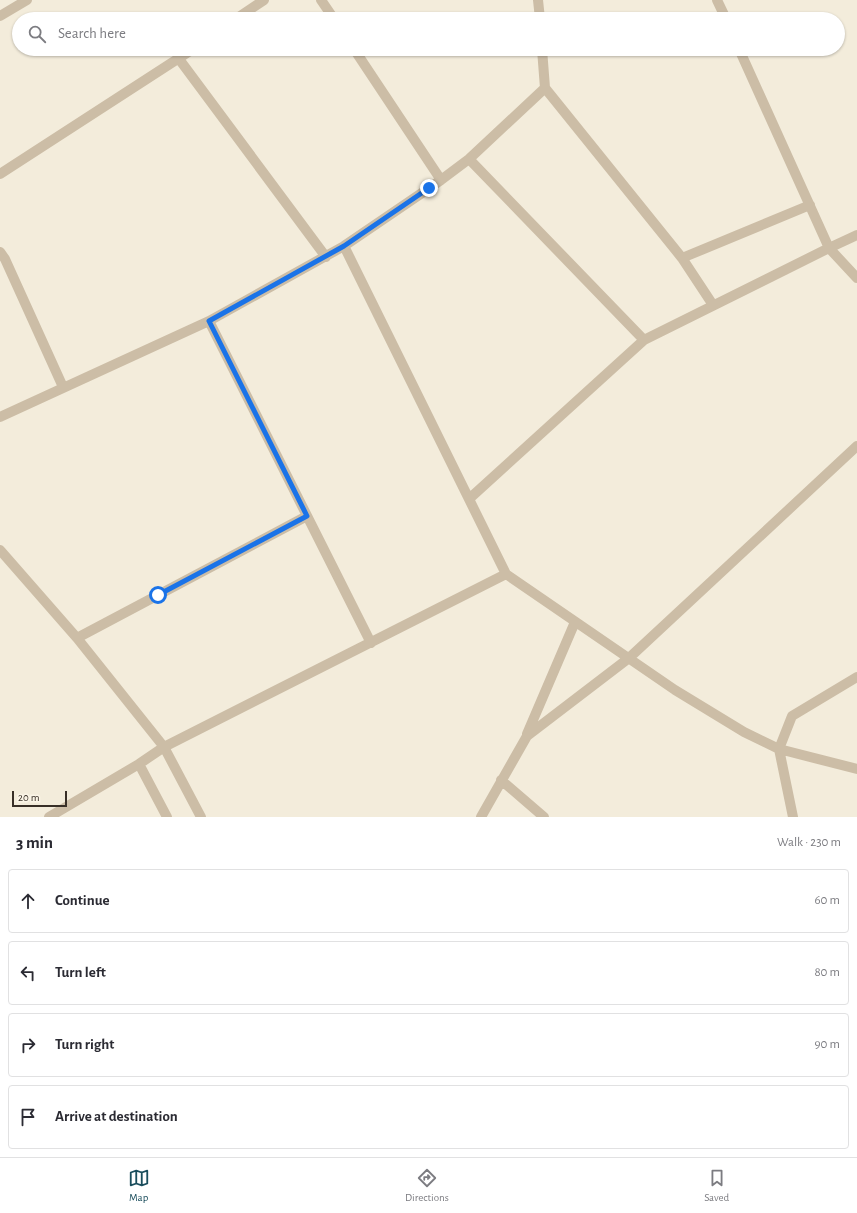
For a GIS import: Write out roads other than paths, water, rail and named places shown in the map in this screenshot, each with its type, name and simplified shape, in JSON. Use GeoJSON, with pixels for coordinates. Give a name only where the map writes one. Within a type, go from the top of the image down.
{"type":"FeatureCollection","features":[{"type":"Feature","properties":{"kind":"street"},"geometry":{"type":"LineString","coordinates":[[0,16],[27,0]]}},
{"type":"Feature","properties":{"kind":"street"},"geometry":{"type":"LineString","coordinates":[[246,12],[264,0]]}},
{"type":"Feature","properties":{"kind":"street"},"geometry":{"type":"LineString","coordinates":[[321,0],[329,12]]}},
{"type":"Feature","properties":{"kind":"street"},"geometry":{"type":"LineString","coordinates":[[538,0],[539,12]]}},
{"type":"Feature","properties":{"kind":"street"},"geometry":{"type":"LineString","coordinates":[[717,0],[723,12]]}},
{"type":"Feature","properties":{"kind":"street"},"geometry":{"type":"LineString","coordinates":[[0,174],[183,56]]}},
{"type":"Feature","properties":{"kind":"street"},"geometry":{"type":"LineString","coordinates":[[359,56],[441,180]]}},
{"type":"Feature","properties":{"kind":"street"},"geometry":{"type":"LineString","coordinates":[[543,56],[545,88],[682,258],[713,305]]}},
{"type":"Feature","properties":{"kind":"street"},"geometry":{"type":"LineString","coordinates":[[742,56],[829,248],[857,278]]}},
{"type":"Feature","properties":{"kind":"street"},"geometry":{"type":"LineString","coordinates":[[179,59],[326,257]]}},
{"type":"Feature","properties":{"kind":"street"},"geometry":{"type":"LineString","coordinates":[[0,417],[64,386],[209,321],[326,257],[441,180],[469,159],[545,88]]}},
{"type":"Feature","properties":{"kind":"street"},"geometry":{"type":"LineString","coordinates":[[469,159],[644,340]]}},
{"type":"Feature","properties":{"kind":"street"},"geometry":{"type":"LineString","coordinates":[[682,258],[810,205]]}},
{"type":"Feature","properties":{"kind":"street"},"geometry":{"type":"LineString","coordinates":[[469,499],[644,340],[857,235]]}},
{"type":"Feature","properties":{"kind":"street"},"geometry":{"type":"LineString","coordinates":[[344,246],[506,574],[675,690],[731,725],[779,749],[857,769]]}},
{"type":"Feature","properties":{"kind":"street"},"geometry":{"type":"LineString","coordinates":[[0,252],[5,259],[64,386]]}},
{"type":"Feature","properties":{"kind":"street"},"geometry":{"type":"LineString","coordinates":[[209,321],[371,643]]}},
{"type":"Feature","properties":{"kind":"street"},"geometry":{"type":"LineString","coordinates":[[527,736],[629,658],[857,446]]}},
{"type":"Feature","properties":{"kind":"street"},"geometry":{"type":"LineString","coordinates":[[77,638],[307,516]]}},
{"type":"Feature","properties":{"kind":"street"},"geometry":{"type":"LineString","coordinates":[[0,550],[77,638],[164,747],[201,817]]}},
{"type":"Feature","properties":{"kind":"street"},"geometry":{"type":"LineString","coordinates":[[48,817],[139,764],[164,747],[506,574]]}},
{"type":"Feature","properties":{"kind":"street"},"geometry":{"type":"LineString","coordinates":[[481,817],[527,736],[575,622]]}},
{"type":"Feature","properties":{"kind":"street"},"geometry":{"type":"LineString","coordinates":[[793,817],[779,749],[792,716],[857,677]]}},
{"type":"Feature","properties":{"kind":"street"},"geometry":{"type":"LineString","coordinates":[[139,764],[167,817]]}},
{"type":"Feature","properties":{"kind":"street"},"geometry":{"type":"LineString","coordinates":[[502,780],[544,817]]}}]}
